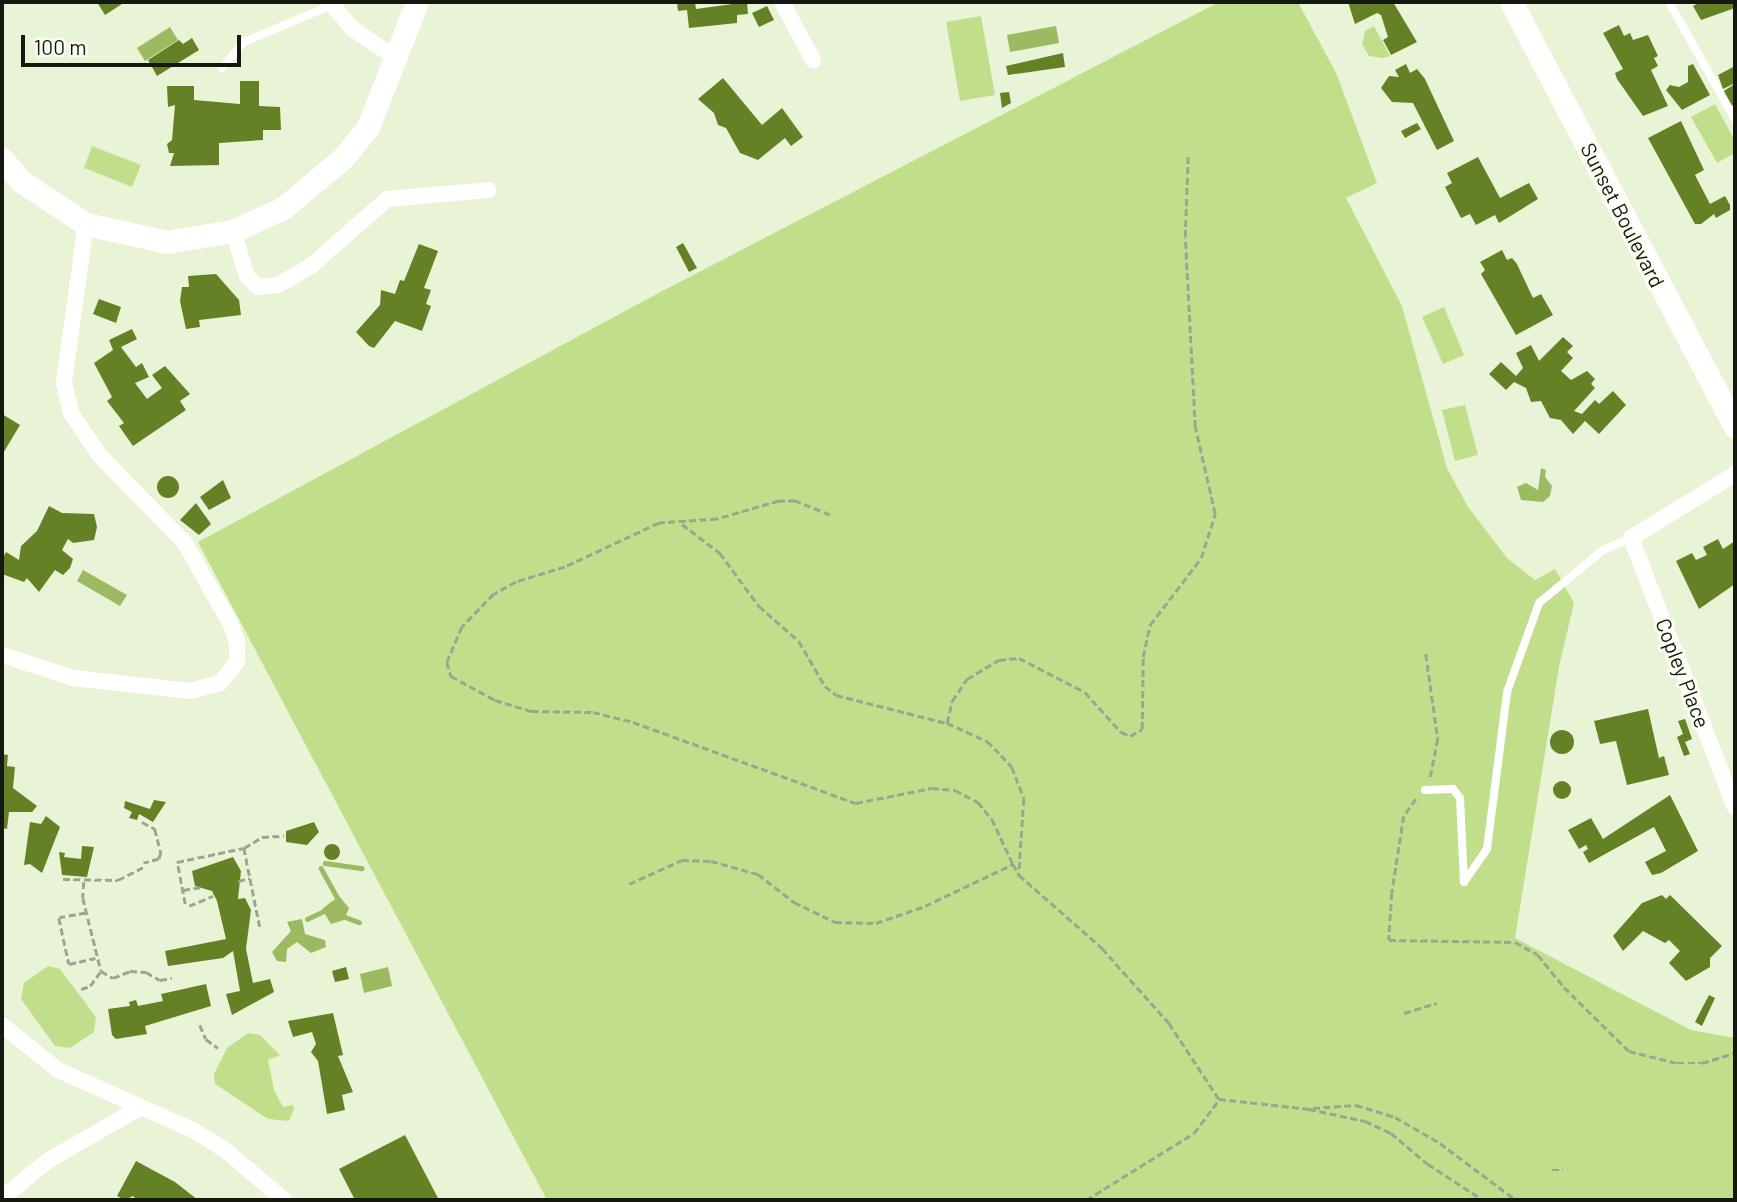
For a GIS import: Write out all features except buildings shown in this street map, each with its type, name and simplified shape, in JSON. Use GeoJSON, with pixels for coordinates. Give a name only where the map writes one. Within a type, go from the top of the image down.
{"type":"FeatureCollection","features":[{"type":"Feature","properties":{"kind":"main road"},"geometry":{"type":"LineString","coordinates":[[2,159],[42,197],[86,224],[167,242],[233,230],[283,208],[343,158],[368,127],[397,59],[417,2]]}},
{"type":"Feature","properties":{"kind":"main road","name":"Sunset Boulevard"},"geometry":{"type":"LineString","coordinates":[[1511,2],[1735,428]]}},
{"type":"Feature","properties":{"kind":"street"},"geometry":{"type":"LineString","coordinates":[[782,2],[813,60]]}},
{"type":"Feature","properties":{"kind":"street"},"geometry":{"type":"LineString","coordinates":[[331,3],[353,29],[397,59]]}},
{"type":"Feature","properties":{"kind":"street"},"geometry":{"type":"LineString","coordinates":[[233,230],[247,276],[258,287],[278,285],[311,266],[387,199],[489,190]]}},
{"type":"Feature","properties":{"kind":"street"},"geometry":{"type":"LineString","coordinates":[[2,655],[73,678],[190,691],[220,683],[237,662],[237,643],[230,623],[185,543],[93,448],[71,413],[64,382],[86,224]]}},
{"type":"Feature","properties":{"kind":"street"},"geometry":{"type":"LineString","coordinates":[[1631,538],[1735,474]]}},
{"type":"Feature","properties":{"kind":"street","name":"Copley Place"},"geometry":{"type":"LineString","coordinates":[[1631,538],[1735,808]]}},
{"type":"Feature","properties":{"kind":"street"},"geometry":{"type":"LineString","coordinates":[[2,1024],[58,1070],[141,1107],[224,1149],[284,1200]]}},
{"type":"Feature","properties":{"kind":"street"},"geometry":{"type":"LineString","coordinates":[[2,1198],[48,1160],[141,1107]]}},
{"type":"Feature","properties":{"kind":"lane"},"geometry":{"type":"LineString","coordinates":[[1668,2],[1735,119]]}},
{"type":"Feature","properties":{"kind":"lane"},"geometry":{"type":"LineString","coordinates":[[222,68],[244,42],[331,3]]}},
{"type":"Feature","properties":{"kind":"lane"},"geometry":{"type":"LineString","coordinates":[[1425,790],[1453,789],[1460,798],[1464,882],[1487,849],[1507,692],[1539,603],[1603,550],[1631,538]]}},
{"type":"Feature","properties":{"kind":"path"},"geometry":{"type":"LineString","coordinates":[[947,723],[952,701],[967,679],[999,660],[1019,658],[1084,692],[1121,732],[1130,736],[1142,729],[1143,657],[1150,625],[1201,558],[1215,514],[1195,427],[1185,237],[1188,153]]}},
{"type":"Feature","properties":{"kind":"path"},"geometry":{"type":"LineString","coordinates":[[830,515],[794,501],[779,501],[717,519],[659,523],[565,567],[494,594],[461,627],[447,662],[451,676],[495,700],[532,711],[593,712],[633,722],[856,803],[932,788],[955,790],[978,802],[992,819],[1018,875],[1102,948],[1169,1023],[1219,1100]]}},
{"type":"Feature","properties":{"kind":"path"},"geometry":{"type":"LineString","coordinates":[[679,523],[692,528],[720,553],[759,606],[799,641],[825,686],[836,695],[947,723],[987,741],[1012,767],[1024,799],[1026,822],[1018,875]]}},
{"type":"Feature","properties":{"kind":"path"},"geometry":{"type":"LineString","coordinates":[[1426,654],[1438,739],[1434,771],[1425,790],[1404,816],[1389,933],[1393,943],[1500,939],[1528,947],[1620,1045],[1639,1055],[1691,1063],[1735,1053]]}},
{"type":"Feature","properties":{"kind":"path"},"geometry":{"type":"LineString","coordinates":[[63,879],[84,882],[118,880],[159,859],[161,853],[155,829],[142,822]]}},
{"type":"Feature","properties":{"kind":"path"},"geometry":{"type":"LineString","coordinates":[[213,896],[187,905],[177,862],[244,848],[262,837],[284,836]]}},
{"type":"Feature","properties":{"kind":"path"},"geometry":{"type":"LineString","coordinates":[[244,848],[260,927]]}},
{"type":"Feature","properties":{"kind":"path"},"geometry":{"type":"LineString","coordinates":[[629,884],[682,860],[723,863],[758,874],[817,915],[835,922],[864,924],[903,915],[1013,864]]}},
{"type":"Feature","properties":{"kind":"path"},"geometry":{"type":"LineString","coordinates":[[238,881],[250,878]]}},
{"type":"Feature","properties":{"kind":"path"},"geometry":{"type":"LineString","coordinates":[[84,882],[86,913],[101,971],[113,978],[130,971],[146,972],[160,980],[172,978]]}},
{"type":"Feature","properties":{"kind":"path"},"geometry":{"type":"LineString","coordinates":[[182,891],[201,887]]}},
{"type":"Feature","properties":{"kind":"path"},"geometry":{"type":"LineString","coordinates":[[86,913],[59,918],[69,964],[96,958]]}},
{"type":"Feature","properties":{"kind":"path"},"geometry":{"type":"LineString","coordinates":[[1383,933],[1389,933]]}},
{"type":"Feature","properties":{"kind":"path"},"geometry":{"type":"LineString","coordinates":[[81,989],[90,986],[101,971]]}},
{"type":"Feature","properties":{"kind":"path"},"geometry":{"type":"LineString","coordinates":[[1404,1013],[1437,1003]]}},
{"type":"Feature","properties":{"kind":"path"},"geometry":{"type":"LineString","coordinates":[[200,1025],[206,1039],[218,1048]]}},
{"type":"Feature","properties":{"kind":"path"},"geometry":{"type":"LineString","coordinates":[[1219,1100],[1309,1109],[1365,1121],[1391,1133],[1427,1164],[1483,1200]]}},
{"type":"Feature","properties":{"kind":"path"},"geometry":{"type":"LineString","coordinates":[[1086,1200],[1194,1133],[1219,1100]]}},
{"type":"Feature","properties":{"kind":"path"},"geometry":{"type":"LineString","coordinates":[[1309,1109],[1356,1105],[1395,1117],[1440,1143],[1516,1200]]}},
{"type":"Feature","properties":{"kind":"path"},"geometry":{"type":"LineString","coordinates":[[1552,1170],[1563,1170]]}},
{"type":"Feature","properties":{"kind":"shaded area"},"geometry":{"type":"Polygon","coordinates":[[[1219,2],[1298,2],[1337,75],[1377,183],[1346,198],[1402,306],[1447,468],[1468,507],[1507,558],[1535,580],[1555,569],[1574,603],[1559,667],[1515,938],[1691,1030],[1735,1038],[1735,1200],[547,1200],[198,542],[651,297],[1219,2]]]}},
{"type":"Feature","properties":{"kind":"shaded area"},"geometry":{"type":"Polygon","coordinates":[[[981,16],[995,95],[960,101],[946,22],[981,16]]]}},
{"type":"Feature","properties":{"kind":"shaded area"},"geometry":{"type":"Polygon","coordinates":[[[1056,26],[1059,43],[1010,52],[1007,35],[1056,26]]]}},
{"type":"Feature","properties":{"kind":"shaded area"},"geometry":{"type":"Polygon","coordinates":[[[1374,26],[1390,56],[1369,56],[1362,44],[1365,31],[1374,26]]]}},
{"type":"Feature","properties":{"kind":"shaded area"},"geometry":{"type":"Polygon","coordinates":[[[170,27],[178,40],[145,61],[137,48],[170,27]]]}},
{"type":"Feature","properties":{"kind":"shaded area"},"geometry":{"type":"Polygon","coordinates":[[[1715,104],[1735,141],[1735,153],[1717,163],[1691,117],[1715,104]]]}},
{"type":"Feature","properties":{"kind":"shaded area"},"geometry":{"type":"Polygon","coordinates":[[[92,146],[141,165],[132,187],[84,168],[92,146]]]}},
{"type":"Feature","properties":{"kind":"shaded area"},"geometry":{"type":"Polygon","coordinates":[[[1444,307],[1464,355],[1443,364],[1422,317],[1444,307]]]}},
{"type":"Feature","properties":{"kind":"shaded area"},"geometry":{"type":"Polygon","coordinates":[[[1465,405],[1478,455],[1455,461],[1442,410],[1465,405]]]}},
{"type":"Feature","properties":{"kind":"shaded area"},"geometry":{"type":"Polygon","coordinates":[[[1541,468],[1546,470],[1545,477],[1552,486],[1550,496],[1543,502],[1521,500],[1517,487],[1526,483],[1538,490],[1541,468]]]}},
{"type":"Feature","properties":{"kind":"shaded area"},"geometry":{"type":"Polygon","coordinates":[[[83,570],[127,595],[120,606],[77,581],[83,570]]]}},
{"type":"Feature","properties":{"kind":"shaded area"},"geometry":{"type":"Polygon","coordinates":[[[339,896],[349,908],[344,920],[331,924],[322,909],[339,896]]]}},
{"type":"Feature","properties":{"kind":"shaded area"},"geometry":{"type":"Polygon","coordinates":[[[302,919],[305,934],[325,940],[326,947],[311,953],[297,942],[287,949],[286,962],[277,961],[272,952],[291,931],[287,922],[302,919]]]}},
{"type":"Feature","properties":{"kind":"shaded area"},"geometry":{"type":"Polygon","coordinates":[[[48,966],[60,969],[96,1017],[94,1032],[70,1048],[55,1046],[21,999],[24,983],[48,966]]]}},
{"type":"Feature","properties":{"kind":"shaded area"},"geometry":{"type":"Polygon","coordinates":[[[388,967],[392,986],[364,993],[360,974],[388,967]]]}},
{"type":"Feature","properties":{"kind":"shaded area"},"geometry":{"type":"Polygon","coordinates":[[[248,1033],[260,1035],[280,1055],[268,1060],[274,1090],[283,1107],[293,1105],[289,1121],[268,1119],[215,1084],[214,1074],[227,1048],[248,1033]]]}},
{"type":"Feature","properties":{"kind":"waterway"},"geometry":{"type":"LineString","coordinates":[[325,863],[362,868]]}},
{"type":"Feature","properties":{"kind":"waterway"},"geometry":{"type":"LineString","coordinates":[[321,868],[337,897]]}},
{"type":"Feature","properties":{"kind":"waterway"},"geometry":{"type":"LineString","coordinates":[[307,919],[322,912]]}},
{"type":"Feature","properties":{"kind":"waterway"},"geometry":{"type":"LineString","coordinates":[[345,917],[359,922]]}}]}
